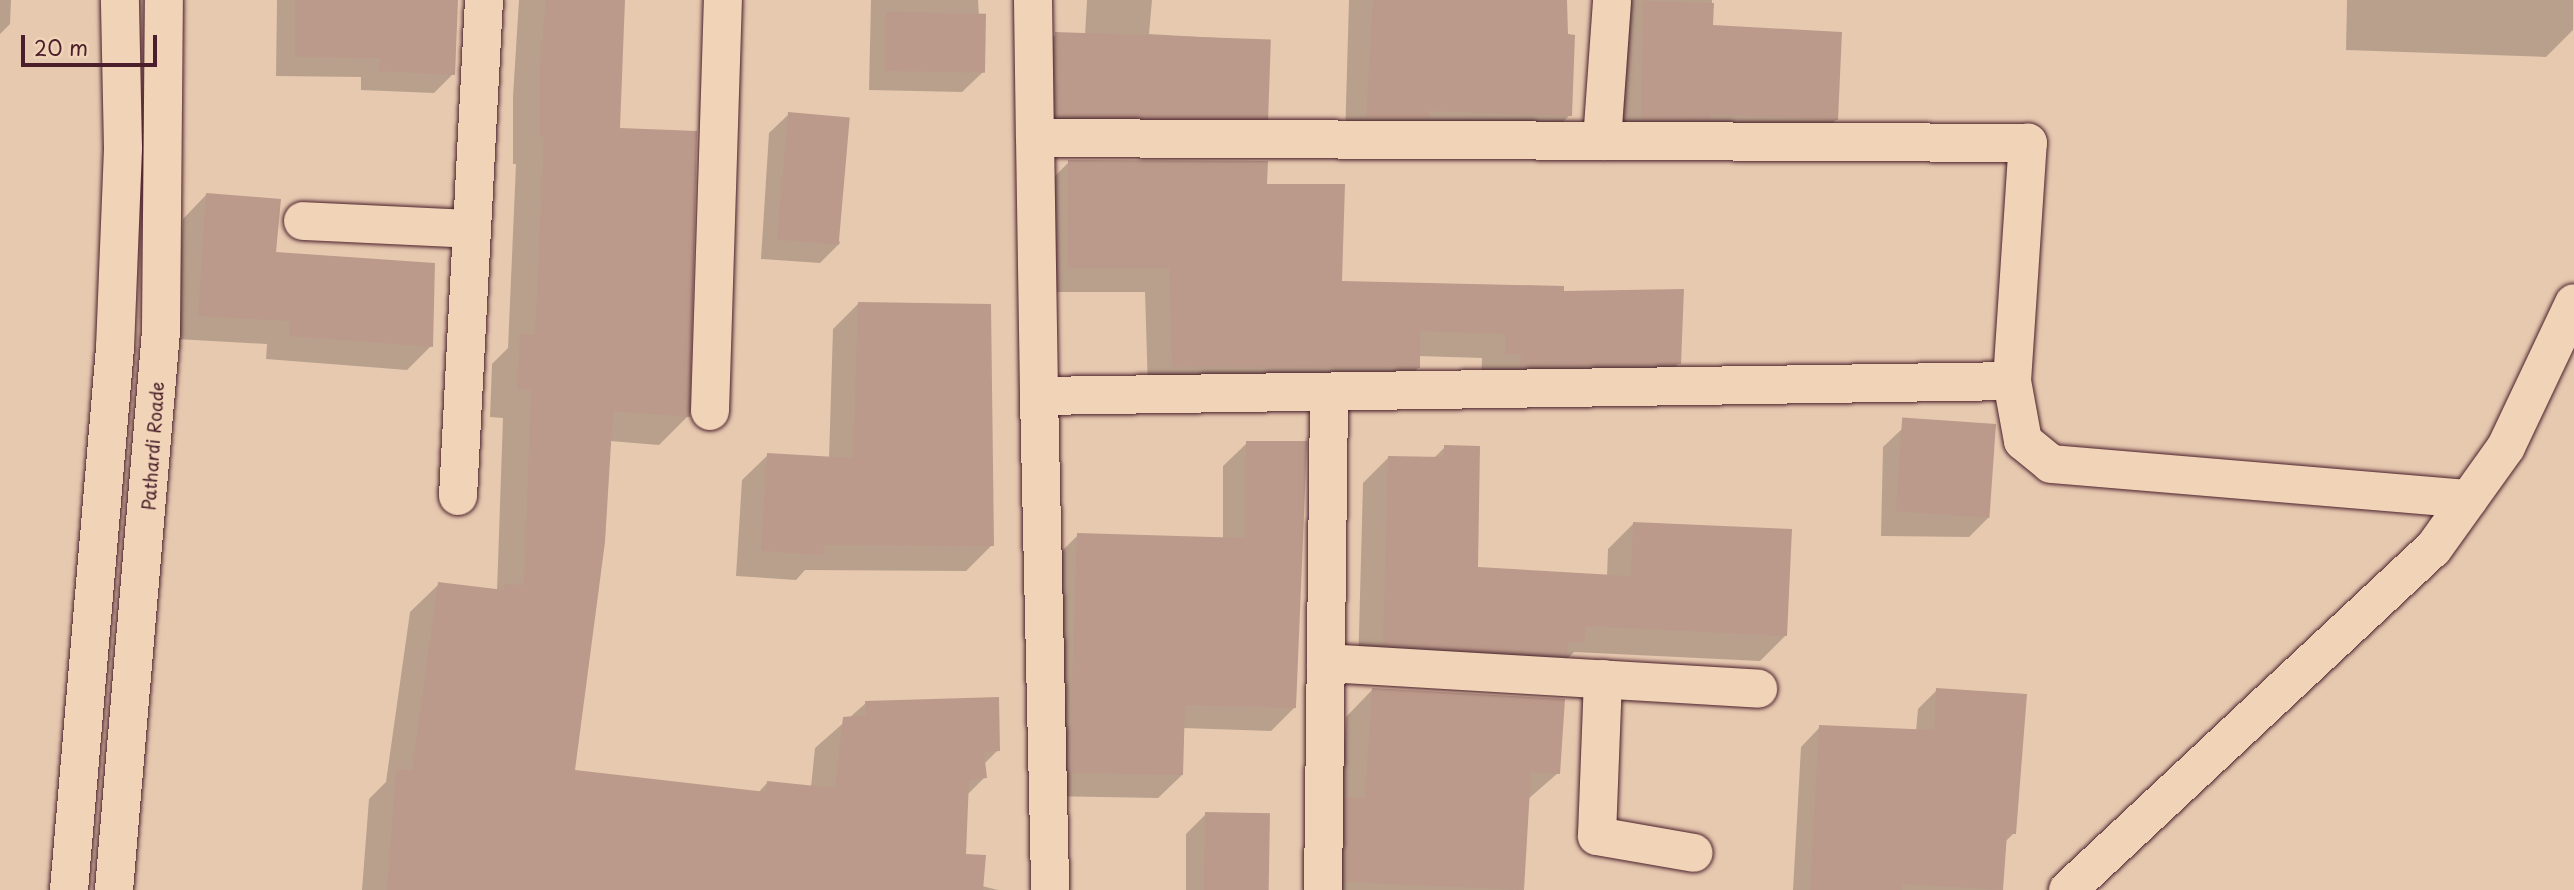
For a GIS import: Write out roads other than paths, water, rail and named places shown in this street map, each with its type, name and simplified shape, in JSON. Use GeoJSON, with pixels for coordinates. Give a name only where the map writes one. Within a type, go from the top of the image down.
{"type":"FeatureCollection","features":[{"type":"Feature","properties":{"kind":"street"},"geometry":{"type":"LineString","coordinates":[[69,890],[115,348],[123,148],[120,0]]}},
{"type":"Feature","properties":{"kind":"street","name":"Pathardi Roade"},"geometry":{"type":"LineString","coordinates":[[114,890],[160,344],[164,0]]}},
{"type":"Feature","properties":{"kind":"street"},"geometry":{"type":"LineString","coordinates":[[458,496],[484,0]]}},
{"type":"Feature","properties":{"kind":"street"},"geometry":{"type":"LineString","coordinates":[[710,411],[723,0]]}},
{"type":"Feature","properties":{"kind":"street"},"geometry":{"type":"LineString","coordinates":[[1033,0],[1050,890]]}},
{"type":"Feature","properties":{"kind":"street"},"geometry":{"type":"LineString","coordinates":[[1602,141],[1612,0]]}},
{"type":"Feature","properties":{"kind":"street"},"geometry":{"type":"LineString","coordinates":[[1035,138],[2028,143],[2012,381],[2023,442],[2051,464],[2469,499]]}},
{"type":"Feature","properties":{"kind":"street"},"geometry":{"type":"LineString","coordinates":[[303,221],[472,229]]}},
{"type":"Feature","properties":{"kind":"street"},"geometry":{"type":"LineString","coordinates":[[2068,890],[2433,549],[2506,447],[2574,303]]}},
{"type":"Feature","properties":{"kind":"street"},"geometry":{"type":"LineString","coordinates":[[1040,396],[2012,381]]}},
{"type":"Feature","properties":{"kind":"street"},"geometry":{"type":"LineString","coordinates":[[1323,890],[1329,392]]}},
{"type":"Feature","properties":{"kind":"street"},"geometry":{"type":"LineString","coordinates":[[1326,663],[1759,689]]}},
{"type":"Feature","properties":{"kind":"street"},"geometry":{"type":"LineString","coordinates":[[1603,679],[1597,836],[1694,853]]}}]}
